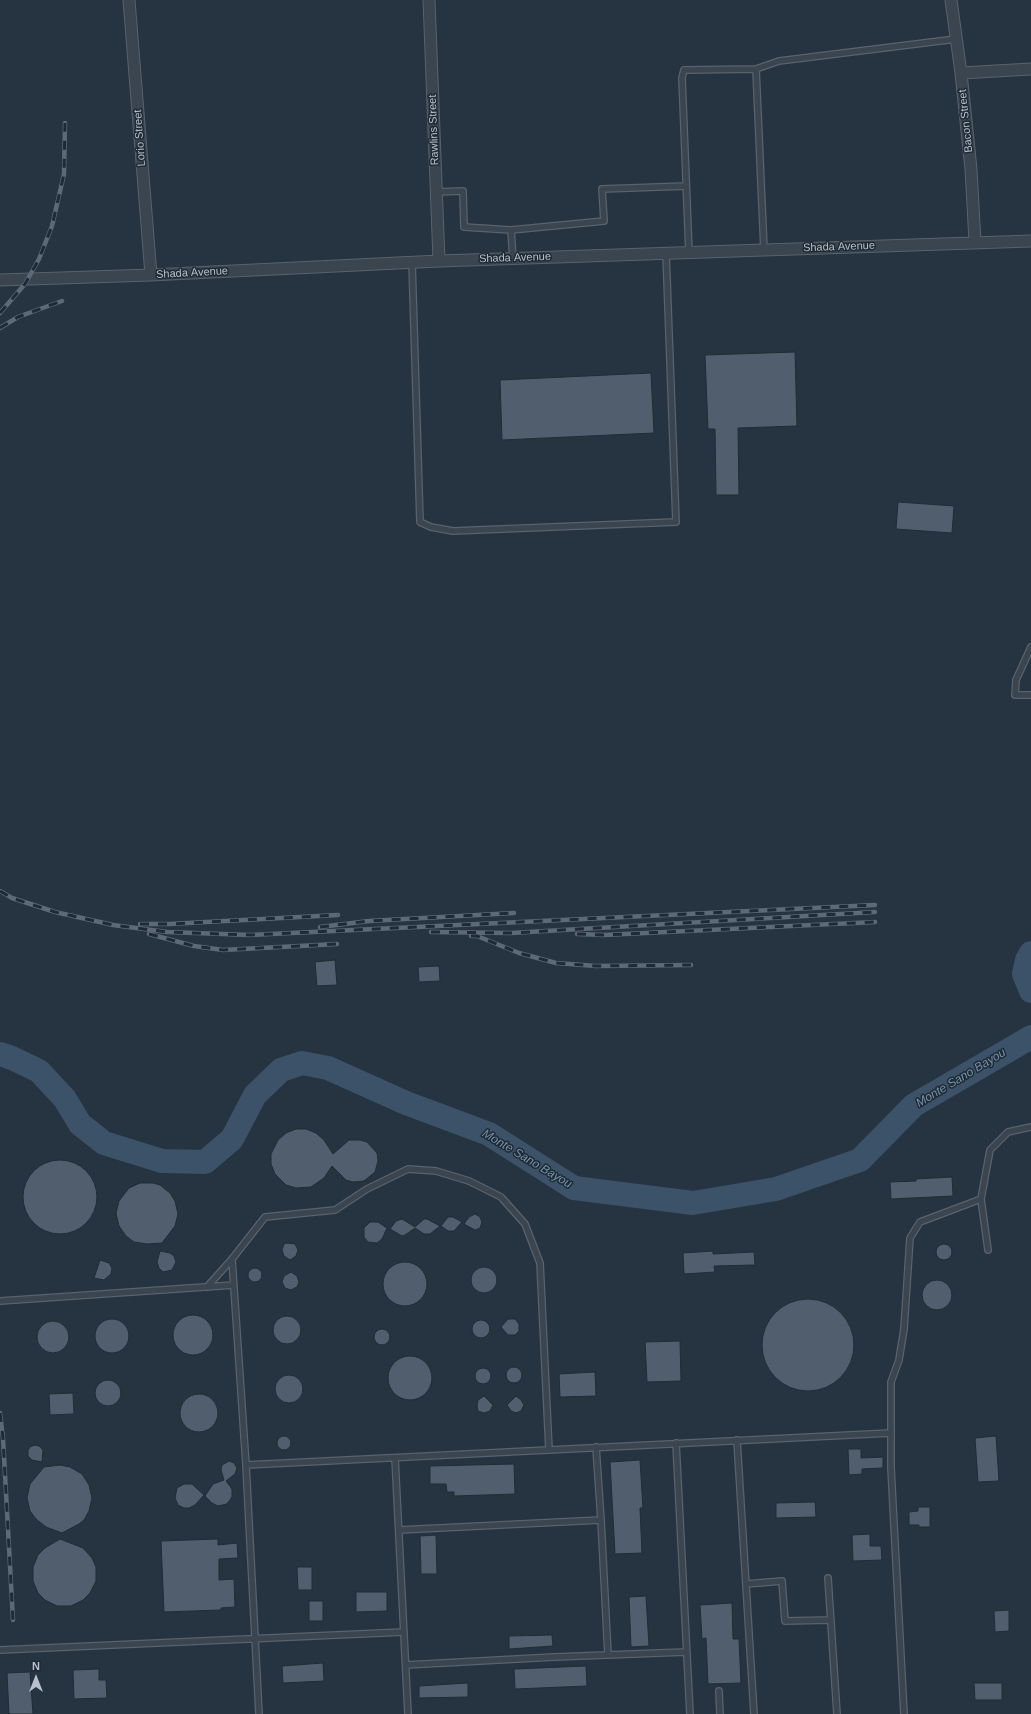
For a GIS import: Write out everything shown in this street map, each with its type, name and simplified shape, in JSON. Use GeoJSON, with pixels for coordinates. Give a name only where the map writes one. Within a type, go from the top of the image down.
{"type":"FeatureCollection","features":[{"type":"Feature","properties":{"kind":"street","name":"Lorio Street"},"geometry":{"type":"LineString","coordinates":[[130,0],[151,276]]}},
{"type":"Feature","properties":{"kind":"street","name":"Rawlins Street"},"geometry":{"type":"LineString","coordinates":[[429,0],[439,261]]}},
{"type":"Feature","properties":{"kind":"street","name":"Bacon Street"},"geometry":{"type":"LineString","coordinates":[[951,0],[961,73],[971,169],[975,242]]}},
{"type":"Feature","properties":{"kind":"street"},"geometry":{"type":"LineString","coordinates":[[961,73],[1031,69]]}},
{"type":"Feature","properties":{"kind":"street","name":"Shada Avenue"},"geometry":{"type":"LineString","coordinates":[[0,280],[151,276],[513,258],[1031,241]]}},
{"type":"Feature","properties":{"kind":"lane"},"geometry":{"type":"LineString","coordinates":[[689,253],[682,78],[684,70],[756,69],[779,60],[956,40]]}},
{"type":"Feature","properties":{"kind":"lane"},"geometry":{"type":"LineString","coordinates":[[756,69],[764,250]]}},
{"type":"Feature","properties":{"kind":"lane"},"geometry":{"type":"LineString","coordinates":[[436,192],[463,191],[464,227],[511,230],[604,221],[602,189],[686,186]]}},
{"type":"Feature","properties":{"kind":"lane"},"geometry":{"type":"LineString","coordinates":[[511,230],[513,258]]}},
{"type":"Feature","properties":{"kind":"lane"},"geometry":{"type":"LineString","coordinates":[[412,262],[420,522],[431,527],[453,531],[676,522],[666,253]]}},
{"type":"Feature","properties":{"kind":"lane"},"geometry":{"type":"LineString","coordinates":[[1031,647],[1016,680],[1014,695],[1031,695]]}},
{"type":"Feature","properties":{"kind":"lane"},"geometry":{"type":"LineString","coordinates":[[988,1250],[981,1199],[990,1150],[1008,1132],[1031,1127]]}},
{"type":"Feature","properties":{"kind":"lane"},"geometry":{"type":"LineString","coordinates":[[207,1287],[232,1259],[265,1216],[335,1210],[367,1189],[408,1170],[436,1171],[469,1181],[501,1197],[525,1224],[540,1263],[549,1450]]}},
{"type":"Feature","properties":{"kind":"lane"},"geometry":{"type":"LineString","coordinates":[[904,1714],[891,1468],[891,1433],[892,1382],[899,1360],[904,1329],[910,1238],[920,1222],[981,1199]]}},
{"type":"Feature","properties":{"kind":"lane"},"geometry":{"type":"LineString","coordinates":[[232,1259],[246,1465],[259,1714]]}},
{"type":"Feature","properties":{"kind":"lane"},"geometry":{"type":"LineString","coordinates":[[0,1301],[234,1285]]}},
{"type":"Feature","properties":{"kind":"lane"},"geometry":{"type":"LineString","coordinates":[[246,1465],[891,1433]]}},
{"type":"Feature","properties":{"kind":"lane"},"geometry":{"type":"LineString","coordinates":[[737,1440],[754,1714]]}},
{"type":"Feature","properties":{"kind":"lane"},"geometry":{"type":"LineString","coordinates":[[676,1443],[690,1714]]}},
{"type":"Feature","properties":{"kind":"lane"},"geometry":{"type":"LineString","coordinates":[[596,1447],[608,1655]]}},
{"type":"Feature","properties":{"kind":"lane"},"geometry":{"type":"LineString","coordinates":[[395,1458],[408,1714]]}},
{"type":"Feature","properties":{"kind":"lane"},"geometry":{"type":"LineString","coordinates":[[399,1530],[600,1520]]}},
{"type":"Feature","properties":{"kind":"lane"},"geometry":{"type":"LineString","coordinates":[[828,1578],[837,1714]]}},
{"type":"Feature","properties":{"kind":"lane"},"geometry":{"type":"LineString","coordinates":[[746,1584],[782,1581],[785,1621],[831,1620]]}},
{"type":"Feature","properties":{"kind":"lane"},"geometry":{"type":"LineString","coordinates":[[0,1650],[404,1632]]}},
{"type":"Feature","properties":{"kind":"lane"},"geometry":{"type":"LineString","coordinates":[[406,1665],[686,1652]]}},
{"type":"Feature","properties":{"kind":"lane"},"geometry":{"type":"LineString","coordinates":[[719,1692],[720,1714]]}},
{"type":"Feature","properties":{"kind":"building"},"geometry":{"type":"Polygon","coordinates":[[[795,352],[797,426],[738,428],[739,495],[716,495],[715,429],[708,429],[705,355],[795,352]]]}},
{"type":"Feature","properties":{"kind":"building"},"geometry":{"type":"Polygon","coordinates":[[[651,373],[654,433],[502,440],[500,380],[651,373]]]}},
{"type":"Feature","properties":{"kind":"building"},"geometry":{"type":"Polygon","coordinates":[[[898,502],[954,506],[952,533],[896,529],[898,502]]]}},
{"type":"Feature","properties":{"kind":"building"},"geometry":{"type":"Polygon","coordinates":[[[335,960],[337,985],[317,986],[315,962],[335,960]]]}},
{"type":"Feature","properties":{"kind":"building"},"geometry":{"type":"Polygon","coordinates":[[[439,966],[440,981],[419,982],[418,967],[439,966]]]}},
{"type":"Feature","properties":{"kind":"building"},"geometry":{"type":"Polygon","coordinates":[[[296,1129],[306,1129],[316,1133],[324,1140],[333,1154],[349,1140],[360,1140],[367,1142],[377,1153],[378,1161],[375,1172],[364,1181],[353,1182],[346,1180],[332,1166],[324,1178],[311,1187],[296,1188],[286,1185],[275,1174],[271,1164],[271,1154],[278,1140],[286,1133],[296,1129]]]}},
{"type":"Feature","properties":{"kind":"building"},"geometry":{"type":"Polygon","coordinates":[[[53,1160],[67,1160],[81,1166],[91,1176],[97,1190],[95,1211],[91,1218],[81,1228],[67,1234],[53,1234],[39,1228],[29,1218],[23,1204],[23,1190],[29,1176],[39,1166],[53,1160]]]}},
{"type":"Feature","properties":{"kind":"building"},"geometry":{"type":"Polygon","coordinates":[[[952,1177],[953,1196],[891,1199],[890,1182],[952,1177]]]}},
{"type":"Feature","properties":{"kind":"building"},"geometry":{"type":"Polygon","coordinates":[[[140,1183],[153,1183],[160,1185],[170,1193],[175,1201],[178,1214],[175,1226],[162,1243],[147,1244],[134,1242],[126,1236],[119,1226],[116,1213],[119,1201],[129,1188],[140,1183]]]}},
{"type":"Feature","properties":{"kind":"building"},"geometry":{"type":"Polygon","coordinates":[[[475,1214],[480,1217],[482,1222],[480,1228],[475,1230],[464,1224],[469,1217],[475,1214]]]}},
{"type":"Feature","properties":{"kind":"building"},"geometry":{"type":"Polygon","coordinates":[[[448,1217],[453,1217],[462,1222],[454,1231],[448,1231],[441,1226],[448,1217]]]}},
{"type":"Feature","properties":{"kind":"building"},"geometry":{"type":"Polygon","coordinates":[[[402,1219],[415,1227],[424,1219],[427,1219],[440,1226],[430,1234],[424,1234],[415,1228],[402,1236],[390,1229],[396,1221],[402,1219]]]}},
{"type":"Feature","properties":{"kind":"building"},"geometry":{"type":"Polygon","coordinates":[[[370,1222],[378,1222],[387,1228],[382,1239],[377,1243],[368,1242],[364,1237],[364,1228],[370,1222]]]}},
{"type":"Feature","properties":{"kind":"building"},"geometry":{"type":"Polygon","coordinates":[[[284,1244],[295,1244],[298,1250],[296,1256],[290,1260],[284,1256],[282,1250],[284,1244]]]}},
{"type":"Feature","properties":{"kind":"building"},"geometry":{"type":"Polygon","coordinates":[[[944,1244],[950,1246],[952,1252],[950,1258],[944,1260],[938,1258],[936,1252],[938,1246],[944,1244]]]}},
{"type":"Feature","properties":{"kind":"building"},"geometry":{"type":"Polygon","coordinates":[[[160,1251],[170,1253],[174,1256],[176,1262],[172,1270],[163,1272],[159,1268],[157,1262],[160,1251]]]}},
{"type":"Feature","properties":{"kind":"building"},"geometry":{"type":"Polygon","coordinates":[[[713,1251],[713,1254],[754,1252],[755,1265],[714,1266],[715,1272],[684,1274],[683,1253],[713,1251]]]}},
{"type":"Feature","properties":{"kind":"building"},"geometry":{"type":"Polygon","coordinates":[[[100,1260],[109,1263],[112,1268],[111,1274],[104,1280],[94,1278],[100,1260]]]}},
{"type":"Feature","properties":{"kind":"building"},"geometry":{"type":"Polygon","coordinates":[[[401,1262],[409,1262],[414,1263],[421,1268],[426,1275],[426,1293],[421,1300],[414,1305],[401,1306],[393,1303],[386,1296],[383,1288],[383,1280],[386,1272],[393,1265],[401,1262]]]}},
{"type":"Feature","properties":{"kind":"building"},"geometry":{"type":"Polygon","coordinates":[[[484,1267],[493,1271],[497,1280],[493,1289],[484,1293],[475,1289],[471,1280],[475,1271],[484,1267]]]}},
{"type":"Feature","properties":{"kind":"building"},"geometry":{"type":"Polygon","coordinates":[[[252,1268],[258,1268],[262,1272],[262,1278],[258,1282],[252,1282],[248,1278],[248,1272],[252,1268]]]}},
{"type":"Feature","properties":{"kind":"building"},"geometry":{"type":"Polygon","coordinates":[[[291,1272],[297,1276],[299,1282],[297,1287],[291,1290],[285,1288],[282,1282],[284,1276],[291,1272]]]}},
{"type":"Feature","properties":{"kind":"building"},"geometry":{"type":"Polygon","coordinates":[[[937,1280],[948,1284],[952,1295],[948,1306],[937,1310],[926,1306],[922,1295],[926,1284],[937,1280]]]}},
{"type":"Feature","properties":{"kind":"building"},"geometry":{"type":"Polygon","coordinates":[[[808,1299],[826,1302],[841,1312],[851,1327],[854,1345],[851,1363],[841,1378],[826,1388],[808,1391],[790,1388],[775,1378],[765,1363],[762,1345],[765,1327],[775,1312],[790,1302],[808,1299]]]}},
{"type":"Feature","properties":{"kind":"building"},"geometry":{"type":"Polygon","coordinates":[[[193,1315],[207,1321],[213,1335],[207,1349],[193,1355],[179,1349],[173,1335],[179,1321],[193,1315]]]}},
{"type":"Feature","properties":{"kind":"building"},"geometry":{"type":"Polygon","coordinates":[[[287,1316],[297,1320],[301,1330],[297,1340],[287,1344],[277,1340],[273,1330],[277,1320],[287,1316]]]}},
{"type":"Feature","properties":{"kind":"building"},"geometry":{"type":"Polygon","coordinates":[[[112,1319],[124,1324],[129,1336],[124,1348],[112,1353],[100,1348],[95,1336],[100,1324],[112,1319]]]}},
{"type":"Feature","properties":{"kind":"building"},"geometry":{"type":"Polygon","coordinates":[[[508,1319],[515,1319],[519,1324],[519,1331],[515,1335],[508,1335],[501,1327],[508,1319]]]}},
{"type":"Feature","properties":{"kind":"building"},"geometry":{"type":"Polygon","coordinates":[[[481,1320],[487,1323],[490,1329],[487,1335],[481,1338],[475,1335],[472,1329],[475,1323],[481,1320]]]}},
{"type":"Feature","properties":{"kind":"building"},"geometry":{"type":"Polygon","coordinates":[[[53,1321],[62,1324],[66,1328],[69,1337],[66,1346],[62,1350],[53,1353],[44,1350],[40,1346],[37,1337],[40,1328],[44,1324],[53,1321]]]}},
{"type":"Feature","properties":{"kind":"building"},"geometry":{"type":"Polygon","coordinates":[[[382,1329],[388,1331],[390,1337],[388,1343],[382,1345],[376,1343],[374,1337],[376,1331],[382,1329]]]}},
{"type":"Feature","properties":{"kind":"building"},"geometry":{"type":"Polygon","coordinates":[[[680,1341],[681,1381],[647,1382],[645,1342],[680,1341]]]}},
{"type":"Feature","properties":{"kind":"building"},"geometry":{"type":"Polygon","coordinates":[[[406,1356],[414,1356],[426,1362],[432,1374],[432,1382],[426,1394],[414,1400],[406,1400],[394,1394],[388,1382],[388,1374],[394,1362],[406,1356]]]}},
{"type":"Feature","properties":{"kind":"building"},"geometry":{"type":"Polygon","coordinates":[[[514,1367],[521,1372],[522,1375],[517,1382],[514,1383],[507,1378],[506,1375],[511,1368],[514,1367]]]}},
{"type":"Feature","properties":{"kind":"building"},"geometry":{"type":"Polygon","coordinates":[[[483,1368],[489,1370],[491,1376],[489,1382],[483,1384],[477,1382],[475,1376],[477,1370],[483,1368]]]}},
{"type":"Feature","properties":{"kind":"building"},"geometry":{"type":"Polygon","coordinates":[[[595,1372],[596,1396],[560,1397],[559,1374],[595,1372]]]}},
{"type":"Feature","properties":{"kind":"building"},"geometry":{"type":"Polygon","coordinates":[[[289,1375],[299,1379],[303,1389],[299,1399],[289,1403],[279,1399],[275,1389],[279,1379],[289,1375]]]}},
{"type":"Feature","properties":{"kind":"building"},"geometry":{"type":"Polygon","coordinates":[[[108,1380],[117,1384],[121,1393],[117,1402],[108,1406],[99,1402],[95,1393],[99,1384],[108,1380]]]}},
{"type":"Feature","properties":{"kind":"building"},"geometry":{"type":"Polygon","coordinates":[[[73,1393],[74,1414],[50,1415],[49,1394],[73,1393]]]}},
{"type":"Feature","properties":{"kind":"building"},"geometry":{"type":"Polygon","coordinates":[[[199,1394],[209,1397],[215,1403],[218,1413],[215,1423],[209,1429],[199,1432],[189,1429],[183,1423],[180,1413],[183,1403],[189,1397],[199,1394]]]}},
{"type":"Feature","properties":{"kind":"building"},"geometry":{"type":"Polygon","coordinates":[[[484,1396],[493,1405],[490,1411],[484,1413],[478,1411],[477,1406],[478,1400],[484,1396]]]}},
{"type":"Feature","properties":{"kind":"building"},"geometry":{"type":"Polygon","coordinates":[[[516,1396],[524,1405],[521,1411],[516,1413],[511,1411],[507,1405],[516,1396]]]}},
{"type":"Feature","properties":{"kind":"building"},"geometry":{"type":"Polygon","coordinates":[[[284,1436],[289,1438],[291,1443],[289,1448],[284,1450],[279,1448],[277,1443],[279,1438],[284,1436]]]}},
{"type":"Feature","properties":{"kind":"building"},"geometry":{"type":"Polygon","coordinates":[[[996,1436],[999,1481],[978,1482],[975,1438],[996,1436]]]}},
{"type":"Feature","properties":{"kind":"building"},"geometry":{"type":"Polygon","coordinates":[[[35,1445],[39,1446],[43,1450],[42,1462],[32,1460],[28,1456],[28,1450],[30,1447],[35,1445]]]}},
{"type":"Feature","properties":{"kind":"building"},"geometry":{"type":"Polygon","coordinates":[[[848,1449],[861,1449],[861,1458],[883,1457],[883,1468],[862,1469],[862,1474],[849,1475],[848,1449]]]}},
{"type":"Feature","properties":{"kind":"building"},"geometry":{"type":"Polygon","coordinates":[[[640,1460],[643,1508],[640,1508],[642,1553],[615,1554],[610,1462],[640,1460]]]}},
{"type":"Feature","properties":{"kind":"building"},"geometry":{"type":"Polygon","coordinates":[[[229,1461],[234,1463],[237,1468],[235,1474],[226,1481],[232,1489],[232,1497],[227,1504],[218,1506],[212,1503],[205,1496],[213,1484],[224,1480],[221,1470],[222,1465],[229,1461]]]}},
{"type":"Feature","properties":{"kind":"building"},"geometry":{"type":"Polygon","coordinates":[[[514,1464],[515,1494],[454,1496],[454,1492],[447,1492],[446,1484],[430,1484],[430,1466],[514,1464]]]}},
{"type":"Feature","properties":{"kind":"building"},"geometry":{"type":"Polygon","coordinates":[[[60,1465],[70,1467],[82,1474],[89,1485],[92,1498],[89,1511],[84,1520],[62,1533],[46,1527],[36,1519],[30,1511],[27,1498],[30,1484],[44,1467],[60,1465]]]}},
{"type":"Feature","properties":{"kind":"building"},"geometry":{"type":"Polygon","coordinates":[[[184,1484],[192,1484],[204,1495],[195,1505],[189,1508],[184,1508],[178,1505],[175,1498],[177,1488],[184,1484]]]}},
{"type":"Feature","properties":{"kind":"building"},"geometry":{"type":"Polygon","coordinates":[[[815,1502],[816,1517],[776,1518],[776,1503],[815,1502]]]}},
{"type":"Feature","properties":{"kind":"building"},"geometry":{"type":"Polygon","coordinates":[[[918,1507],[930,1507],[930,1527],[909,1525],[909,1512],[918,1511],[918,1507]]]}},
{"type":"Feature","properties":{"kind":"building"},"geometry":{"type":"Polygon","coordinates":[[[870,1534],[870,1546],[881,1546],[882,1560],[853,1561],[852,1535],[870,1534]]]}},
{"type":"Feature","properties":{"kind":"building"},"geometry":{"type":"Polygon","coordinates":[[[436,1535],[437,1574],[421,1574],[420,1536],[436,1535]]]}},
{"type":"Feature","properties":{"kind":"building"},"geometry":{"type":"Polygon","coordinates":[[[60,1539],[83,1548],[92,1558],[96,1567],[96,1581],[90,1593],[83,1600],[71,1606],[57,1606],[45,1600],[38,1593],[33,1581],[33,1567],[38,1555],[45,1548],[60,1539]]]}},
{"type":"Feature","properties":{"kind":"building"},"geometry":{"type":"Polygon","coordinates":[[[218,1539],[218,1545],[237,1543],[238,1558],[219,1559],[219,1580],[234,1579],[235,1607],[221,1608],[221,1610],[164,1612],[161,1541],[218,1539]]]}},
{"type":"Feature","properties":{"kind":"building"},"geometry":{"type":"Polygon","coordinates":[[[297,1567],[312,1567],[312,1590],[298,1590],[297,1567]]]}},
{"type":"Feature","properties":{"kind":"building"},"geometry":{"type":"Polygon","coordinates":[[[356,1592],[387,1592],[387,1611],[356,1612],[356,1592]]]}},
{"type":"Feature","properties":{"kind":"building"},"geometry":{"type":"Polygon","coordinates":[[[646,1596],[649,1646],[631,1647],[629,1597],[646,1596]]]}},
{"type":"Feature","properties":{"kind":"building"},"geometry":{"type":"Polygon","coordinates":[[[309,1601],[323,1601],[323,1621],[309,1621],[309,1601]]]}},
{"type":"Feature","properties":{"kind":"building"},"geometry":{"type":"Polygon","coordinates":[[[732,1603],[733,1639],[739,1639],[741,1683],[708,1684],[706,1638],[702,1639],[700,1605],[732,1603]]]}},
{"type":"Feature","properties":{"kind":"building"},"geometry":{"type":"Polygon","coordinates":[[[1009,1610],[1009,1631],[995,1632],[994,1611],[1009,1610]]]}},
{"type":"Feature","properties":{"kind":"building"},"geometry":{"type":"Polygon","coordinates":[[[552,1635],[553,1646],[509,1649],[509,1636],[552,1635]]]}},
{"type":"Feature","properties":{"kind":"building"},"geometry":{"type":"Polygon","coordinates":[[[323,1663],[324,1681],[283,1683],[282,1666],[323,1663]]]}},
{"type":"Feature","properties":{"kind":"building"},"geometry":{"type":"Polygon","coordinates":[[[586,1666],[587,1686],[515,1689],[514,1669],[586,1666]]]}},
{"type":"Feature","properties":{"kind":"building"},"geometry":{"type":"Polygon","coordinates":[[[99,1669],[99,1680],[106,1680],[107,1698],[74,1699],[73,1670],[99,1669]]]}},
{"type":"Feature","properties":{"kind":"building"},"geometry":{"type":"Polygon","coordinates":[[[30,1672],[33,1714],[9,1714],[7,1673],[30,1672]]]}},
{"type":"Feature","properties":{"kind":"building"},"geometry":{"type":"Polygon","coordinates":[[[468,1683],[468,1697],[419,1698],[419,1686],[468,1683]]]}},
{"type":"Feature","properties":{"kind":"building"},"geometry":{"type":"Polygon","coordinates":[[[974,1683],[1002,1683],[1002,1700],[975,1700],[974,1683]]]}},
{"type":"Feature","properties":{"kind":"waterway","name":"Monte Sano Bayou"},"geometry":{"type":"LineString","coordinates":[[1031,953],[1027,960],[1024,974],[1031,991]]}},
{"type":"Feature","properties":{"kind":"waterway","name":"Monte Sano Bayou"},"geometry":{"type":"LineString","coordinates":[[0,1054],[39,1071],[65,1099],[80,1124],[104,1143],[162,1161],[205,1162],[232,1139],[255,1095],[281,1070],[302,1063],[328,1068],[406,1103],[489,1134],[574,1188],[693,1203],[776,1189],[860,1160],[914,1105],[1031,1037]]}},
{"type":"Feature","properties":{"kind":"railway"},"geometry":{"type":"LineString","coordinates":[[0,313],[25,284],[39,259],[52,226],[64,174],[65,123]]}},
{"type":"Feature","properties":{"kind":"railway"},"geometry":{"type":"LineString","coordinates":[[0,328],[18,317],[62,301]]}},
{"type":"Feature","properties":{"kind":"railway"},"geometry":{"type":"LineString","coordinates":[[0,891],[12,898],[55,912],[113,925],[167,932],[250,935],[875,905]]}},
{"type":"Feature","properties":{"kind":"railway"},"geometry":{"type":"LineString","coordinates":[[431,932],[511,933],[875,912]]}},
{"type":"Feature","properties":{"kind":"railway"},"geometry":{"type":"LineString","coordinates":[[320,927],[369,921],[514,913]]}},
{"type":"Feature","properties":{"kind":"railway"},"geometry":{"type":"LineString","coordinates":[[140,924],[169,924],[338,915]]}},
{"type":"Feature","properties":{"kind":"railway"},"geometry":{"type":"LineString","coordinates":[[577,934],[604,935],[875,922]]}},
{"type":"Feature","properties":{"kind":"railway"},"geometry":{"type":"LineString","coordinates":[[149,934],[194,946],[223,950],[337,944]]}},
{"type":"Feature","properties":{"kind":"railway"},"geometry":{"type":"LineString","coordinates":[[471,936],[477,936],[519,953],[556,963],[596,966],[691,965]]}},
{"type":"Feature","properties":{"kind":"railway"},"geometry":{"type":"LineString","coordinates":[[0,1413],[3,1438],[13,1620]]}}]}
